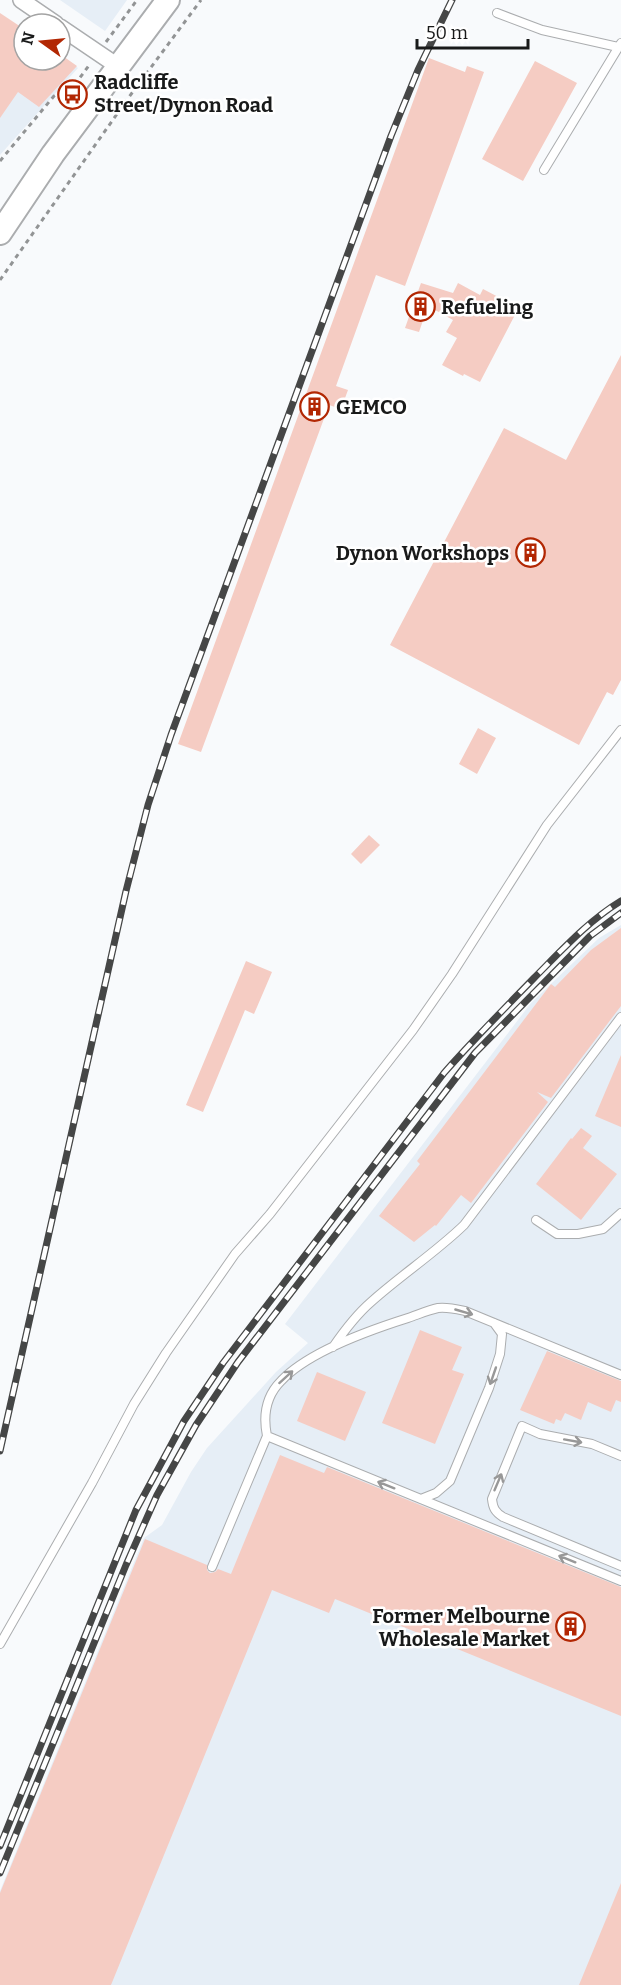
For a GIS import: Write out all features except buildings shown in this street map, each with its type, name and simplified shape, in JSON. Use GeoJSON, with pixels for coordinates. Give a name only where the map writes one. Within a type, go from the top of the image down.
{"type":"FeatureCollection","features":[{"type":"Feature","properties":{"kind":"main road"},"geometry":{"type":"LineString","coordinates":[[0,233],[53,154],[168,0]]}},
{"type":"Feature","properties":{"kind":"street"},"geometry":{"type":"LineString","coordinates":[[21,0],[38,12]]}},
{"type":"Feature","properties":{"kind":"street"},"geometry":{"type":"LineString","coordinates":[[72,35],[119,67]]}},
{"type":"Feature","properties":{"kind":"lane"},"geometry":{"type":"LineString","coordinates":[[497,13],[542,30],[620,45],[544,170]]}},
{"type":"Feature","properties":{"kind":"lane"},"geometry":{"type":"LineString","coordinates":[[0,1644],[92,1483],[134,1404],[166,1353],[235,1254],[270,1214],[413,1030],[548,825],[621,730]]}},
{"type":"Feature","properties":{"kind":"lane"},"geometry":{"type":"LineString","coordinates":[[332,1348],[371,1302],[464,1225],[621,1017]]}},
{"type":"Feature","properties":{"kind":"lane"},"geometry":{"type":"LineString","coordinates":[[536,1220],[557,1234],[578,1234],[603,1229],[621,1213]]}},
{"type":"Feature","properties":{"kind":"lane"},"geometry":{"type":"LineString","coordinates":[[212,1567],[267,1436],[264,1420],[266,1405],[280,1382],[304,1362],[332,1348],[385,1325],[437,1308],[451,1308],[493,1322],[621,1375]]}},
{"type":"Feature","properties":{"kind":"lane"},"geometry":{"type":"LineString","coordinates":[[421,1499],[436,1493],[450,1481],[489,1388],[500,1354],[502,1334],[493,1322]]}},
{"type":"Feature","properties":{"kind":"lane"},"geometry":{"type":"LineString","coordinates":[[621,1456],[592,1444],[540,1434],[522,1426],[492,1499],[496,1513],[621,1566]]}},
{"type":"Feature","properties":{"kind":"lane"},"geometry":{"type":"LineString","coordinates":[[267,1436],[621,1581]]}},
{"type":"Feature","properties":{"kind":"path"},"geometry":{"type":"LineString","coordinates":[[0,161],[54,96],[76,83],[137,0]]}},
{"type":"Feature","properties":{"kind":"path"},"geometry":{"type":"LineString","coordinates":[[0,280],[129,97],[201,0]]}},
{"type":"Feature","properties":{"kind":"shaded area"},"geometry":{"type":"Polygon","coordinates":[[[60,0],[127,0],[105,31],[60,0]]]}},
{"type":"Feature","properties":{"kind":"shaded area"},"geometry":{"type":"Polygon","coordinates":[[[0,15],[12,38],[12,72],[72,72],[72,64],[78,68],[0,155],[0,15]]]}},
{"type":"Feature","properties":{"kind":"shaded area"},"geometry":{"type":"Polygon","coordinates":[[[621,925],[621,1985],[0,1985],[0,1891],[144,1538],[162,1525],[207,1448],[276,1372],[308,1343],[285,1324],[531,1003],[599,938],[621,925]]]}},
{"type":"Feature","properties":{"kind":"railway"},"geometry":{"type":"LineString","coordinates":[[0,1451],[126,891],[148,805],[171,735],[391,136],[418,70],[452,0]]}},
{"type":"Feature","properties":{"kind":"railway"},"geometry":{"type":"LineString","coordinates":[[0,1846],[136,1510],[184,1421],[223,1363],[444,1073],[565,947],[586,927],[621,901]]}},
{"type":"Feature","properties":{"kind":"railway"},"geometry":{"type":"LineString","coordinates":[[0,1873],[126,1565],[157,1495],[196,1425],[238,1362],[475,1053],[590,936],[621,913]]}},
{"type":"Feature","properties":{"kind":"place","name":"Radcliffe Street/Dynon Road"},"geometry":{"type":"Point","coordinates":[73,94]}},
{"type":"Feature","properties":{"kind":"place","name":"Refueling"},"geometry":{"type":"Point","coordinates":[420,307]}},
{"type":"Feature","properties":{"kind":"place","name":"GEMCO"},"geometry":{"type":"Point","coordinates":[315,407]}},
{"type":"Feature","properties":{"kind":"place","name":"Dynon Workshops"},"geometry":{"type":"Point","coordinates":[530,553]}},
{"type":"Feature","properties":{"kind":"place","name":"Former Melbourne Wholesale Market"},"geometry":{"type":"Point","coordinates":[571,1627]}}]}
